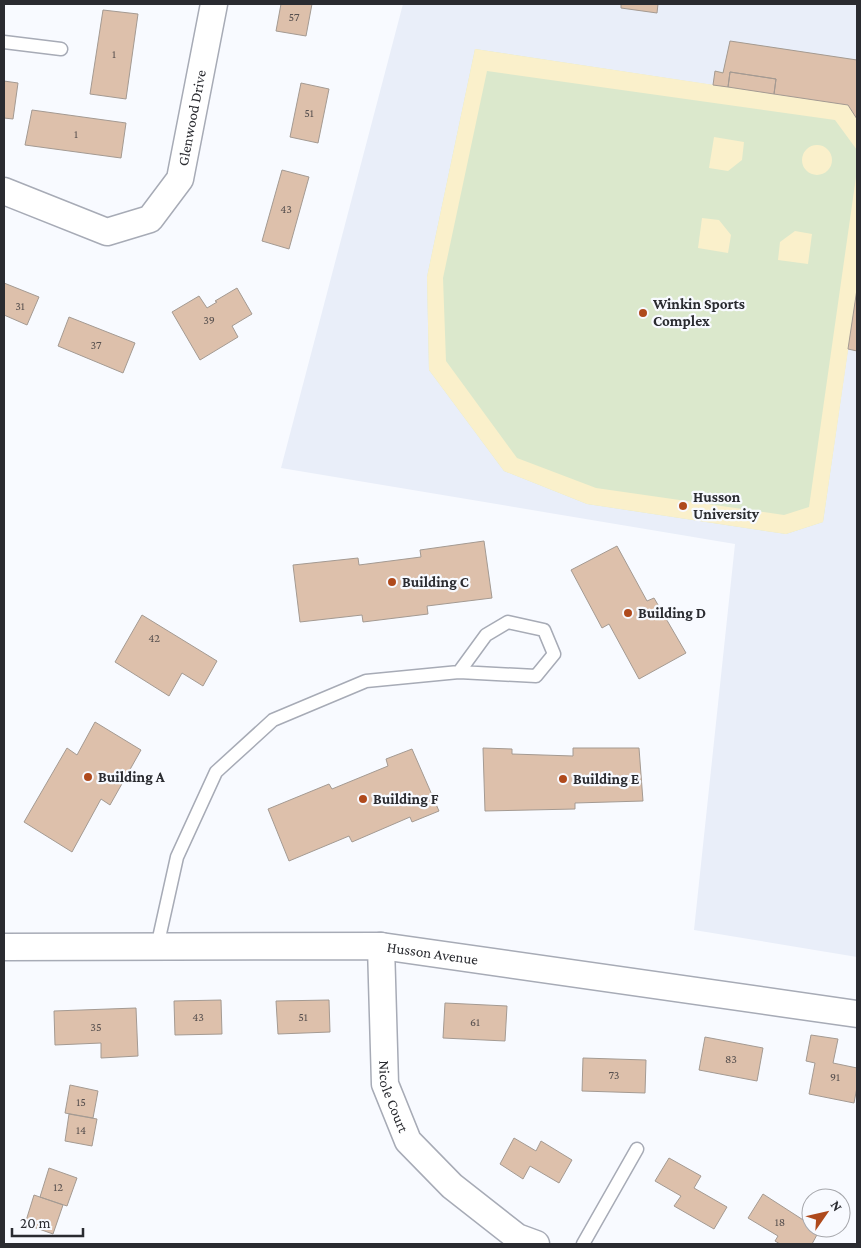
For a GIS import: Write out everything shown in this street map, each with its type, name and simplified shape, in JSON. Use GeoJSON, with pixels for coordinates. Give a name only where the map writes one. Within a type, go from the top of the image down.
{"type":"FeatureCollection","features":[{"type":"Feature","properties":{"kind":"street","name":"Glenwood Drive"},"geometry":{"type":"LineString","coordinates":[[4,192],[107,232],[150,219],[180,178],[214,4]]}},
{"type":"Feature","properties":{"kind":"street","name":"Husson Avenue"},"geometry":{"type":"LineString","coordinates":[[4,947],[381,946],[857,1014]]}},
{"type":"Feature","properties":{"kind":"street","name":"Nicole Court"},"geometry":{"type":"LineString","coordinates":[[381,946],[385,1084],[408,1141],[452,1186],[517,1237],[536,1244]]}},
{"type":"Feature","properties":{"kind":"lane"},"geometry":{"type":"LineString","coordinates":[[4,42],[61,49]]}},
{"type":"Feature","properties":{"kind":"lane"},"geometry":{"type":"LineString","coordinates":[[157,947],[178,857],[216,772],[273,720],[366,681],[459,672],[536,676],[554,654],[544,630],[508,622],[486,635],[459,672]]}},
{"type":"Feature","properties":{"kind":"lane"},"geometry":{"type":"LineString","coordinates":[[583,1244],[637,1149]]}},
{"type":"Feature","properties":{"kind":"shaded area","name":"Husson University"},"geometry":{"type":"Polygon","coordinates":[[[403,4],[857,4],[857,957],[694,930],[735,544],[281,468],[403,4]]]}},
{"type":"Feature","properties":{"kind":"green space","name":"Winkin Sports Complex"},"geometry":{"type":"Polygon","coordinates":[[[730,41],[857,60],[857,351],[848,349],[823,522],[786,534],[587,504],[504,471],[429,370],[427,277],[475,49],[713,85],[715,71],[723,72],[730,41]]]}},
{"type":"Feature","properties":{"kind":"sand"},"geometry":{"type":"Polygon","coordinates":[[[475,49],[848,105],[857,119],[857,150],[835,120],[487,71],[443,278],[446,361],[517,458],[596,488],[784,515],[809,507],[857,170],[857,289],[823,522],[786,534],[587,504],[504,471],[429,370],[427,277],[475,49]]]}},
{"type":"Feature","properties":{"kind":"sand"},"geometry":{"type":"Polygon","coordinates":[[[714,137],[744,142],[742,160],[728,171],[709,168],[714,137]]]}},
{"type":"Feature","properties":{"kind":"sand"},"geometry":{"type":"Polygon","coordinates":[[[817,145],[823,146],[831,154],[831,166],[823,174],[817,175],[811,174],[803,166],[802,160],[803,154],[811,146],[817,145]]]}},
{"type":"Feature","properties":{"kind":"sand"},"geometry":{"type":"Polygon","coordinates":[[[702,218],[719,220],[731,235],[728,253],[698,248],[702,218]]]}},
{"type":"Feature","properties":{"kind":"sand"},"geometry":{"type":"Polygon","coordinates":[[[795,231],[812,234],[808,264],[778,260],[780,242],[795,231]]]}},
{"type":"Feature","properties":{"kind":"building"},"geometry":{"type":"Polygon","coordinates":[[[281,4],[312,4],[306,36],[276,31],[281,4]]]}},
{"type":"Feature","properties":{"kind":"building"},"geometry":{"type":"Polygon","coordinates":[[[621,4],[658,4],[657,13],[621,8],[621,4]]]}},
{"type":"Feature","properties":{"kind":"building"},"geometry":{"type":"Polygon","coordinates":[[[103,10],[138,14],[126,99],[90,94],[103,10]]]}},
{"type":"Feature","properties":{"kind":"building"},"geometry":{"type":"Polygon","coordinates":[[[730,41],[857,60],[857,119],[848,105],[774,94],[776,79],[730,72],[728,87],[713,85],[715,71],[723,73],[730,41]]]}},
{"type":"Feature","properties":{"kind":"building"},"geometry":{"type":"Polygon","coordinates":[[[730,72],[776,79],[774,94],[728,87],[730,72]]]}},
{"type":"Feature","properties":{"kind":"building"},"geometry":{"type":"Polygon","coordinates":[[[4,81],[18,83],[13,119],[4,118],[4,81]]]}},
{"type":"Feature","properties":{"kind":"building"},"geometry":{"type":"Polygon","coordinates":[[[301,83],[329,89],[318,143],[290,137],[301,83]]]}},
{"type":"Feature","properties":{"kind":"building"},"geometry":{"type":"Polygon","coordinates":[[[32,110],[126,123],[121,158],[25,145],[32,110]]]}},
{"type":"Feature","properties":{"kind":"building"},"geometry":{"type":"Polygon","coordinates":[[[282,170],[309,177],[289,249],[262,241],[282,170]]]}},
{"type":"Feature","properties":{"kind":"building"},"geometry":{"type":"Polygon","coordinates":[[[4,283],[39,297],[27,325],[4,315],[4,283]]]}},
{"type":"Feature","properties":{"kind":"building"},"geometry":{"type":"Polygon","coordinates":[[[237,288],[252,314],[232,326],[238,337],[200,360],[172,312],[199,296],[207,308],[237,288]]]}},
{"type":"Feature","properties":{"kind":"building"},"geometry":{"type":"Polygon","coordinates":[[[857,289],[857,351],[848,349],[857,289]]]}},
{"type":"Feature","properties":{"kind":"building"},"geometry":{"type":"Polygon","coordinates":[[[69,317],[135,343],[123,373],[58,346],[69,317]]]}},
{"type":"Feature","properties":{"kind":"building","name":"Building C"},"geometry":{"type":"Polygon","coordinates":[[[484,541],[492,598],[427,606],[428,614],[363,622],[362,615],[300,622],[293,565],[358,558],[359,565],[421,557],[420,550],[484,541]]]}},
{"type":"Feature","properties":{"kind":"building","name":"Building D"},"geometry":{"type":"Polygon","coordinates":[[[617,546],[647,601],[654,598],[686,653],[639,679],[609,624],[602,628],[571,570],[617,546]]]}},
{"type":"Feature","properties":{"kind":"building"},"geometry":{"type":"Polygon","coordinates":[[[142,615],[217,661],[203,686],[182,673],[169,696],[115,662],[142,615]]]}},
{"type":"Feature","properties":{"kind":"building","name":"Building A"},"geometry":{"type":"Polygon","coordinates":[[[95,722],[141,750],[110,805],[101,799],[72,852],[24,822],[67,748],[77,755],[95,722]]]}},
{"type":"Feature","properties":{"kind":"building","name":"Building E"},"geometry":{"type":"Polygon","coordinates":[[[483,748],[512,749],[512,754],[573,756],[573,748],[639,748],[643,801],[575,803],[575,809],[485,811],[483,748]]]}},
{"type":"Feature","properties":{"kind":"building","name":"Building F"},"geometry":{"type":"Polygon","coordinates":[[[412,749],[439,811],[412,822],[410,817],[352,842],[349,836],[289,861],[268,809],[329,784],[332,789],[388,766],[386,759],[412,749]]]}},
{"type":"Feature","properties":{"kind":"building"},"geometry":{"type":"Polygon","coordinates":[[[221,1000],[222,1034],[175,1035],[174,1001],[221,1000]]]}},
{"type":"Feature","properties":{"kind":"building"},"geometry":{"type":"Polygon","coordinates":[[[329,1000],[330,1032],[278,1034],[276,1001],[329,1000]]]}},
{"type":"Feature","properties":{"kind":"building"},"geometry":{"type":"Polygon","coordinates":[[[445,1003],[507,1006],[505,1041],[443,1038],[445,1003]]]}},
{"type":"Feature","properties":{"kind":"building"},"geometry":{"type":"Polygon","coordinates":[[[136,1008],[138,1056],[101,1058],[101,1043],[55,1045],[54,1011],[136,1008]]]}},
{"type":"Feature","properties":{"kind":"building"},"geometry":{"type":"Polygon","coordinates":[[[811,1035],[838,1039],[833,1063],[857,1068],[857,1087],[854,1103],[809,1094],[815,1063],[806,1061],[811,1035]]]}},
{"type":"Feature","properties":{"kind":"building"},"geometry":{"type":"Polygon","coordinates":[[[705,1037],[763,1048],[757,1081],[699,1070],[705,1037]]]}},
{"type":"Feature","properties":{"kind":"building"},"geometry":{"type":"Polygon","coordinates":[[[583,1058],[646,1060],[645,1093],[582,1091],[583,1058]]]}},
{"type":"Feature","properties":{"kind":"building"},"geometry":{"type":"Polygon","coordinates":[[[70,1085],[98,1091],[93,1118],[65,1113],[70,1085]]]}},
{"type":"Feature","properties":{"kind":"building"},"geometry":{"type":"Polygon","coordinates":[[[69,1114],[97,1119],[92,1146],[65,1141],[69,1114]]]}},
{"type":"Feature","properties":{"kind":"building"},"geometry":{"type":"Polygon","coordinates":[[[514,1138],[536,1151],[541,1141],[572,1160],[559,1183],[530,1166],[523,1179],[500,1164],[514,1138]]]}},
{"type":"Feature","properties":{"kind":"building"},"geometry":{"type":"Polygon","coordinates":[[[669,1158],[701,1176],[694,1188],[727,1207],[714,1229],[674,1206],[681,1196],[655,1181],[669,1158]]]}},
{"type":"Feature","properties":{"kind":"building"},"geometry":{"type":"Polygon","coordinates":[[[49,1168],[77,1178],[67,1206],[40,1197],[49,1168]]]}},
{"type":"Feature","properties":{"kind":"building"},"geometry":{"type":"Polygon","coordinates":[[[763,1194],[801,1219],[801,1238],[815,1238],[812,1244],[780,1244],[775,1241],[778,1236],[748,1218],[763,1194]]]}},
{"type":"Feature","properties":{"kind":"building"},"geometry":{"type":"Polygon","coordinates":[[[34,1195],[63,1205],[53,1234],[25,1224],[34,1195]]]}},
{"type":"Feature","properties":{"kind":"place","name":"Winkin Sports Complex"},"geometry":{"type":"Point","coordinates":[643,313]}},
{"type":"Feature","properties":{"kind":"place","name":"Husson University"},"geometry":{"type":"Point","coordinates":[683,506]}},
{"type":"Feature","properties":{"kind":"place","name":"Building C"},"geometry":{"type":"Point","coordinates":[392,582]}},
{"type":"Feature","properties":{"kind":"place","name":"Building D"},"geometry":{"type":"Point","coordinates":[628,613]}},
{"type":"Feature","properties":{"kind":"place","name":"Building A"},"geometry":{"type":"Point","coordinates":[88,777]}},
{"type":"Feature","properties":{"kind":"place","name":"Building E"},"geometry":{"type":"Point","coordinates":[563,779]}},
{"type":"Feature","properties":{"kind":"place","name":"Building F"},"geometry":{"type":"Point","coordinates":[363,799]}}]}
